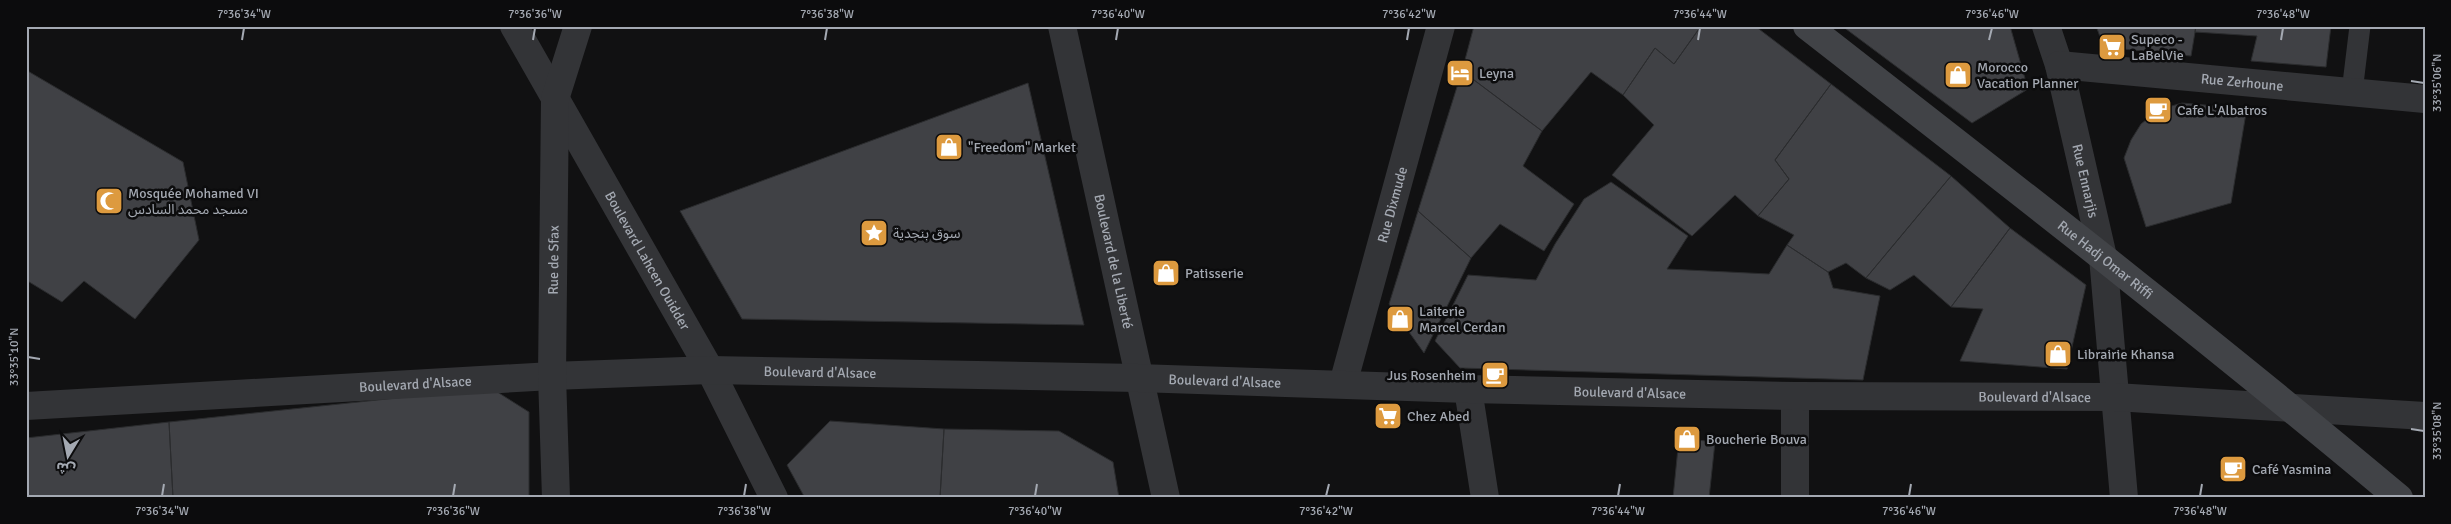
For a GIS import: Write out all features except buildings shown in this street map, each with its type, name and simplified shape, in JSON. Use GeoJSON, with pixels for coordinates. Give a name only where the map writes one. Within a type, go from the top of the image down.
{"type":"FeatureCollection","features":[{"type":"Feature","properties":{"kind":"street","name":"Boulevard Lahcen Ouidder"},"geometry":{"type":"LineString","coordinates":[[514,26],[710,370],[774,498]]}},
{"type":"Feature","properties":{"kind":"street","name":"Rue de Sfax"},"geometry":{"type":"LineString","coordinates":[[556,498],[552,376],[555,99],[578,26]]}},
{"type":"Feature","properties":{"kind":"street","name":"Boulevard de la Liberté"},"geometry":{"type":"LineString","coordinates":[[1062,26],[1138,378],[1166,498]]}},
{"type":"Feature","properties":{"kind":"street","name":"Rue Dixmude"},"geometry":{"type":"LineString","coordinates":[[1343,384],[1441,26]]}},
{"type":"Feature","properties":{"kind":"street","name":"Rue Hadj Omar Riffi"},"geometry":{"type":"LineString","coordinates":[[1806,26],[2103,257],[2292,408],[2399,498]]}},
{"type":"Feature","properties":{"kind":"street","name":"Rue Ennarjis"},"geometry":{"type":"LineString","coordinates":[[2046,26],[2059,65],[2103,257],[2124,498]]}},
{"type":"Feature","properties":{"kind":"street","name":"Rue Zerhoune"},"geometry":{"type":"LineString","coordinates":[[2059,65],[2425,99]]}},
{"type":"Feature","properties":{"kind":"street","name":"Boulevard d'Alsace"},"geometry":{"type":"LineString","coordinates":[[26,406],[552,376],[710,370],[1138,378],[1468,389],[1795,396],[2115,397],[2425,416]]}},
{"type":"Feature","properties":{"kind":"street"},"geometry":{"type":"LineString","coordinates":[[1468,389],[1485,498]]}},
{"type":"Feature","properties":{"kind":"street"},"geometry":{"type":"LineString","coordinates":[[1795,396],[1795,498]]}},
{"type":"Feature","properties":{"kind":"lane"},"geometry":{"type":"LineString","coordinates":[[2352,92],[2360,26]]}},
{"type":"Feature","properties":{"kind":"place","name":"Supeco - LaBelVie"},"geometry":{"type":"Point","coordinates":[2112,47]}},
{"type":"Feature","properties":{"kind":"place","name":"Leyna"},"geometry":{"type":"Point","coordinates":[1460,73]}},
{"type":"Feature","properties":{"kind":"place","name":"Morocco Vacation Planner"},"geometry":{"type":"Point","coordinates":[1958,75]}},
{"type":"Feature","properties":{"kind":"place","name":"Cafe L'Albatros"},"geometry":{"type":"Point","coordinates":[2158,110]}},
{"type":"Feature","properties":{"kind":"place","name":"\"Freedom\" Market"},"geometry":{"type":"Point","coordinates":[949,147]}},
{"type":"Feature","properties":{"kind":"place","name":"Mosquée Mohamed VI مسجد محمد السادس"},"geometry":{"type":"Point","coordinates":[109,201]}},
{"type":"Feature","properties":{"kind":"place","name":"سوق بنجدية"},"geometry":{"type":"Point","coordinates":[874,233]}},
{"type":"Feature","properties":{"kind":"place","name":"Patisserie"},"geometry":{"type":"Point","coordinates":[1166,273]}},
{"type":"Feature","properties":{"kind":"place","name":"Laiterie Marcel Cerdan"},"geometry":{"type":"Point","coordinates":[1400,319]}},
{"type":"Feature","properties":{"kind":"place","name":"Librairie Khansa"},"geometry":{"type":"Point","coordinates":[2058,354]}},
{"type":"Feature","properties":{"kind":"place","name":"Jus Rosenheim"},"geometry":{"type":"Point","coordinates":[1495,375]}},
{"type":"Feature","properties":{"kind":"place","name":"Chez Abed"},"geometry":{"type":"Point","coordinates":[1388,416]}},
{"type":"Feature","properties":{"kind":"place","name":"Boucherie Bouva"},"geometry":{"type":"Point","coordinates":[1687,439]}},
{"type":"Feature","properties":{"kind":"place","name":"Café Yasmina"},"geometry":{"type":"Point","coordinates":[2233,469]}}]}
